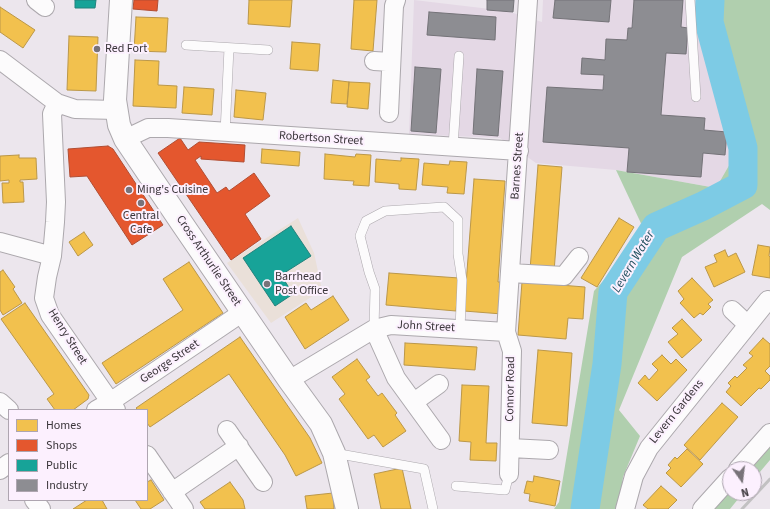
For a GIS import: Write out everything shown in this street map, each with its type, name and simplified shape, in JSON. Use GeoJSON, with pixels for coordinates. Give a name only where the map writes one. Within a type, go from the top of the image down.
{"type":"FeatureCollection","features":[{"type":"Feature","properties":{"kind":"main road","name":"Cross Arthurlie Street"},"geometry":{"type":"LineString","coordinates":[[121,0],[115,100],[119,125],[125,139],[289,380],[321,424],[334,453],[347,509]]}},
{"type":"Feature","properties":{"kind":"street"},"geometry":{"type":"LineString","coordinates":[[389,113],[383,62],[396,0]]}},
{"type":"Feature","properties":{"kind":"street","name":"Barnes Street"},"geometry":{"type":"LineString","coordinates":[[506,332],[528,0]]}},
{"type":"Feature","properties":{"kind":"street"},"geometry":{"type":"LineString","coordinates":[[0,60],[57,103],[75,109],[117,110]]}},
{"type":"Feature","properties":{"kind":"street","name":"Henry Street"},"geometry":{"type":"LineString","coordinates":[[57,103],[52,114],[56,202],[52,256],[44,298],[50,315],[107,408]]}},
{"type":"Feature","properties":{"kind":"street","name":"Robertson Street"},"geometry":{"type":"LineString","coordinates":[[125,139],[148,128],[168,128],[519,151]]}},
{"type":"Feature","properties":{"kind":"street"},"geometry":{"type":"LineString","coordinates":[[0,242],[52,256]]}},
{"type":"Feature","properties":{"kind":"street"},"geometry":{"type":"LineString","coordinates":[[510,273],[564,276],[579,257]]}},
{"type":"Feature","properties":{"kind":"street","name":"Levern Gardens"},"geometry":{"type":"LineString","coordinates":[[625,509],[634,476],[649,448],[768,300]]}},
{"type":"Feature","properties":{"kind":"street"},"geometry":{"type":"LineString","coordinates":[[732,310],[748,325]]}},
{"type":"Feature","properties":{"kind":"street","name":"George Street"},"geometry":{"type":"LineString","coordinates":[[107,408],[243,312]]}},
{"type":"Feature","properties":{"kind":"street","name":"John Street"},"geometry":{"type":"LineString","coordinates":[[289,380],[374,330],[391,325],[506,332]]}},
{"type":"Feature","properties":{"kind":"street"},"geometry":{"type":"LineString","coordinates":[[374,330],[396,378],[441,440]]}},
{"type":"Feature","properties":{"kind":"street","name":"Connor Road"},"geometry":{"type":"LineString","coordinates":[[506,332],[512,351],[509,474]]}},
{"type":"Feature","properties":{"kind":"street"},"geometry":{"type":"LineString","coordinates":[[414,402],[439,384]]}},
{"type":"Feature","properties":{"kind":"street"},"geometry":{"type":"LineString","coordinates":[[0,402],[9,409]]}},
{"type":"Feature","properties":{"kind":"street"},"geometry":{"type":"LineString","coordinates":[[227,430],[263,482]]}},
{"type":"Feature","properties":{"kind":"street"},"geometry":{"type":"LineString","coordinates":[[745,461],[770,433]]}},
{"type":"Feature","properties":{"kind":"street"},"geometry":{"type":"LineString","coordinates":[[172,492],[238,446]]}},
{"type":"Feature","properties":{"kind":"street"},"geometry":{"type":"LineString","coordinates":[[510,448],[549,450]]}},
{"type":"Feature","properties":{"kind":"street"},"geometry":{"type":"LineString","coordinates":[[148,456],[184,509]]}},
{"type":"Feature","properties":{"kind":"street"},"geometry":{"type":"LineString","coordinates":[[0,470],[8,464]]}},
{"type":"Feature","properties":{"kind":"street"},"geometry":{"type":"LineString","coordinates":[[702,509],[722,487]]}},
{"type":"Feature","properties":{"kind":"street"},"geometry":{"type":"LineString","coordinates":[[35,501],[41,509]]}},
{"type":"Feature","properties":{"kind":"lane"},"geometry":{"type":"LineString","coordinates":[[690,0],[696,97]]}},
{"type":"Feature","properties":{"kind":"lane"},"geometry":{"type":"LineString","coordinates":[[186,46],[268,50]]}},
{"type":"Feature","properties":{"kind":"lane"},"geometry":{"type":"LineString","coordinates":[[225,132],[228,48]]}},
{"type":"Feature","properties":{"kind":"lane"},"geometry":{"type":"LineString","coordinates":[[453,147],[458,56]]}},
{"type":"Feature","properties":{"kind":"lane"},"geometry":{"type":"LineString","coordinates":[[374,330],[375,289],[360,236],[366,221],[385,211],[444,207],[458,220],[458,254],[462,280],[460,329]]}},
{"type":"Feature","properties":{"kind":"lane"},"geometry":{"type":"LineString","coordinates":[[334,453],[424,469],[433,509]]}},
{"type":"Feature","properties":{"kind":"lane"},"geometry":{"type":"LineString","coordinates":[[456,486],[505,490],[509,474]]}},
{"type":"Feature","properties":{"kind":"shaded area"},"geometry":{"type":"Polygon","coordinates":[[[414,0],[507,11],[542,22],[543,0],[705,0],[735,155],[716,188],[616,170],[536,163],[500,138],[409,134],[414,0]]]}},
{"type":"Feature","properties":{"kind":"shaded area"},"geometry":{"type":"Polygon","coordinates":[[[298,218],[314,253],[322,290],[271,323],[227,263],[298,218]]]}},
{"type":"Feature","properties":{"kind":"green space"},"geometry":{"type":"Polygon","coordinates":[[[705,0],[770,0],[770,210],[762,204],[682,257],[619,410],[640,436],[623,477],[619,509],[554,509],[559,502],[594,291],[646,234],[616,170],[716,188],[735,155],[705,0]]]}},
{"type":"Feature","properties":{"kind":"green space"},"geometry":{"type":"Polygon","coordinates":[[[770,441],[770,460],[762,470],[762,461],[753,461],[770,441]]]}},
{"type":"Feature","properties":{"kind":"green space"},"geometry":{"type":"Polygon","coordinates":[[[722,496],[722,501],[736,501],[730,509],[710,509],[722,496]]]}},
{"type":"Feature","properties":{"kind":"building: Homes"},"geometry":{"type":"Polygon","coordinates":[[[249,0],[292,0],[290,27],[248,24],[249,0]]]}},
{"type":"Feature","properties":{"kind":"building: Homes"},"geometry":{"type":"Polygon","coordinates":[[[354,0],[377,0],[373,51],[351,49],[354,0]]]}},
{"type":"Feature","properties":{"kind":"building: Homes"},"geometry":{"type":"Polygon","coordinates":[[[0,7],[35,30],[23,48],[0,32],[0,7]]]}},
{"type":"Feature","properties":{"kind":"building: Homes"},"geometry":{"type":"Polygon","coordinates":[[[136,17],[168,18],[166,52],[134,51],[136,17]]]}},
{"type":"Feature","properties":{"kind":"building: Homes"},"geometry":{"type":"Polygon","coordinates":[[[69,36],[98,37],[96,91],[67,90],[69,36]]]}},
{"type":"Feature","properties":{"kind":"building: Homes"},"geometry":{"type":"Polygon","coordinates":[[[292,42],[320,44],[318,71],[290,69],[292,42]]]}},
{"type":"Feature","properties":{"kind":"building: Homes"},"geometry":{"type":"Polygon","coordinates":[[[135,60],[159,61],[158,85],[177,86],[176,108],[133,106],[135,60]]]}},
{"type":"Feature","properties":{"kind":"building: Homes"},"geometry":{"type":"Polygon","coordinates":[[[333,80],[349,82],[347,104],[331,103],[333,80]]]}},
{"type":"Feature","properties":{"kind":"building: Homes"},"geometry":{"type":"Polygon","coordinates":[[[349,82],[370,83],[368,109],[347,107],[349,82]]]}},
{"type":"Feature","properties":{"kind":"building: Homes"},"geometry":{"type":"Polygon","coordinates":[[[184,87],[214,89],[212,115],[182,113],[184,87]]]}},
{"type":"Feature","properties":{"kind":"building: Homes"},"geometry":{"type":"Polygon","coordinates":[[[236,90],[266,93],[263,120],[234,117],[236,90]]]}},
{"type":"Feature","properties":{"kind":"building: Homes"},"geometry":{"type":"Polygon","coordinates":[[[262,149],[300,152],[299,166],[261,163],[262,149]]]}},
{"type":"Feature","properties":{"kind":"building: Homes"},"geometry":{"type":"Polygon","coordinates":[[[325,154],[355,157],[356,154],[371,155],[369,186],[353,185],[354,181],[324,179],[325,154]]]}},
{"type":"Feature","properties":{"kind":"building: Homes"},"geometry":{"type":"Polygon","coordinates":[[[19,155],[19,158],[36,158],[37,179],[20,180],[20,182],[23,182],[24,202],[3,203],[2,183],[9,183],[9,180],[0,181],[0,156],[19,155]]]}},
{"type":"Feature","properties":{"kind":"building: Homes"},"geometry":{"type":"Polygon","coordinates":[[[401,158],[419,159],[416,190],[399,189],[399,184],[375,182],[376,159],[401,161],[401,158]]]}},
{"type":"Feature","properties":{"kind":"building: Homes"},"geometry":{"type":"Polygon","coordinates":[[[450,161],[467,162],[464,194],[447,193],[448,187],[422,185],[424,163],[449,165],[450,161]]]}},
{"type":"Feature","properties":{"kind":"building: Homes"},"geometry":{"type":"Polygon","coordinates":[[[538,165],[562,167],[554,272],[530,270],[538,165]]]}},
{"type":"Feature","properties":{"kind":"building: Homes"},"geometry":{"type":"Polygon","coordinates":[[[474,179],[505,181],[498,282],[502,282],[502,314],[464,311],[474,179]]]}},
{"type":"Feature","properties":{"kind":"building: Homes"},"geometry":{"type":"Polygon","coordinates":[[[619,218],[634,227],[597,287],[581,278],[619,218]]]}},
{"type":"Feature","properties":{"kind":"building: Homes"},"geometry":{"type":"Polygon","coordinates":[[[84,232],[93,245],[78,256],[69,242],[84,232]]]}},
{"type":"Feature","properties":{"kind":"building: Homes"},"geometry":{"type":"Polygon","coordinates":[[[758,245],[770,247],[770,278],[752,275],[758,245]]]}},
{"type":"Feature","properties":{"kind":"building: Homes"},"geometry":{"type":"Polygon","coordinates":[[[725,250],[728,257],[736,253],[745,272],[714,287],[705,267],[717,262],[714,255],[725,250]]]}},
{"type":"Feature","properties":{"kind":"building: Homes"},"geometry":{"type":"Polygon","coordinates":[[[189,262],[223,313],[116,384],[102,363],[183,310],[163,279],[189,262]]]}},
{"type":"Feature","properties":{"kind":"building: Homes"},"geometry":{"type":"Polygon","coordinates":[[[3,270],[15,287],[13,289],[22,303],[3,315],[0,310],[0,272],[3,270]]]}},
{"type":"Feature","properties":{"kind":"building: Homes"},"geometry":{"type":"Polygon","coordinates":[[[389,273],[459,278],[456,311],[386,305],[389,273]]]}},
{"type":"Feature","properties":{"kind":"building: Homes"},"geometry":{"type":"Polygon","coordinates":[[[692,278],[713,300],[708,304],[711,307],[703,315],[700,313],[694,318],[680,303],[684,299],[678,291],[692,278]]]}},
{"type":"Feature","properties":{"kind":"building: Homes"},"geometry":{"type":"Polygon","coordinates":[[[522,282],[585,287],[583,319],[568,318],[566,339],[518,335],[522,282]]]}},
{"type":"Feature","properties":{"kind":"building: Homes"},"geometry":{"type":"Polygon","coordinates":[[[333,296],[349,320],[305,349],[285,317],[306,303],[311,310],[333,296]]]}},
{"type":"Feature","properties":{"kind":"building: Homes"},"geometry":{"type":"Polygon","coordinates":[[[25,303],[89,395],[88,399],[74,409],[54,409],[47,399],[54,394],[1,319],[25,303]]]}},
{"type":"Feature","properties":{"kind":"building: Homes"},"geometry":{"type":"Polygon","coordinates":[[[682,319],[702,340],[682,358],[668,342],[678,334],[672,328],[682,319]]]}},
{"type":"Feature","properties":{"kind":"building: Homes"},"geometry":{"type":"Polygon","coordinates":[[[240,337],[310,438],[322,463],[296,476],[285,455],[229,374],[150,427],[148,424],[148,409],[136,408],[240,337]]]}},
{"type":"Feature","properties":{"kind":"building: Homes"},"geometry":{"type":"Polygon","coordinates":[[[763,338],[770,344],[770,366],[765,371],[770,376],[770,380],[761,389],[759,388],[741,406],[726,392],[731,386],[728,383],[735,376],[737,378],[747,368],[743,365],[753,356],[749,353],[763,338]]]}},
{"type":"Feature","properties":{"kind":"building: Homes"},"geometry":{"type":"Polygon","coordinates":[[[405,343],[477,347],[475,370],[404,365],[405,343]]]}},
{"type":"Feature","properties":{"kind":"building: Homes"},"geometry":{"type":"Polygon","coordinates":[[[538,350],[572,353],[567,426],[532,423],[538,350]]]}},
{"type":"Feature","properties":{"kind":"building: Homes"},"geometry":{"type":"Polygon","coordinates":[[[662,355],[671,364],[676,359],[687,370],[657,401],[638,383],[645,375],[649,380],[658,370],[652,364],[662,355]]]}},
{"type":"Feature","properties":{"kind":"building: Homes"},"geometry":{"type":"Polygon","coordinates":[[[357,359],[370,377],[366,380],[378,396],[382,393],[397,413],[395,415],[406,431],[383,447],[374,435],[368,439],[339,399],[345,394],[332,377],[357,359]]]}},
{"type":"Feature","properties":{"kind":"building: Homes"},"geometry":{"type":"Polygon","coordinates":[[[462,385],[489,386],[486,443],[497,443],[496,461],[470,460],[471,442],[459,441],[462,385]]]}},
{"type":"Feature","properties":{"kind":"building: Homes"},"geometry":{"type":"Polygon","coordinates":[[[722,403],[738,417],[700,460],[684,445],[722,403]]]}},
{"type":"Feature","properties":{"kind":"building: Homes"},"geometry":{"type":"Polygon","coordinates":[[[687,449],[703,464],[681,487],[666,473],[671,468],[668,465],[675,457],[677,459],[687,449]]]}},
{"type":"Feature","properties":{"kind":"building: Homes"},"geometry":{"type":"Polygon","coordinates":[[[402,468],[411,509],[381,509],[374,474],[402,468]]]}},
{"type":"Feature","properties":{"kind":"building: Homes"},"geometry":{"type":"Polygon","coordinates":[[[534,476],[560,481],[555,506],[529,501],[530,494],[524,493],[527,481],[533,482],[534,476]]]}},
{"type":"Feature","properties":{"kind":"building: Homes"},"geometry":{"type":"Polygon","coordinates":[[[151,480],[164,500],[150,509],[141,509],[136,501],[148,501],[148,482],[151,480]]]}},
{"type":"Feature","properties":{"kind":"building: Homes"},"geometry":{"type":"Polygon","coordinates":[[[230,482],[243,500],[245,509],[205,509],[200,502],[230,482]]]}},
{"type":"Feature","properties":{"kind":"building: Homes"},"geometry":{"type":"Polygon","coordinates":[[[661,486],[677,500],[668,509],[648,509],[643,505],[661,486]]]}},
{"type":"Feature","properties":{"kind":"building: Homes"},"geometry":{"type":"Polygon","coordinates":[[[333,493],[334,509],[307,509],[305,496],[333,493]]]}},
{"type":"Feature","properties":{"kind":"building: Homes"},"geometry":{"type":"Polygon","coordinates":[[[85,501],[103,501],[107,509],[73,509],[85,501]]]}},
{"type":"Feature","properties":{"kind":"building: Shops"},"geometry":{"type":"Polygon","coordinates":[[[134,0],[158,0],[157,11],[133,9],[134,0]]]}},
{"type":"Feature","properties":{"kind":"building: Shops"},"geometry":{"type":"Polygon","coordinates":[[[180,138],[188,150],[199,142],[245,145],[244,162],[201,159],[201,156],[195,160],[217,193],[226,187],[229,191],[254,173],[270,196],[245,214],[261,239],[231,260],[158,153],[180,138]]]}},
{"type":"Feature","properties":{"kind":"building: Shops"},"geometry":{"type":"Polygon","coordinates":[[[108,146],[113,149],[163,225],[132,245],[87,176],[70,177],[68,149],[108,146]]]}},
{"type":"Feature","properties":{"kind":"building: Public"},"geometry":{"type":"Polygon","coordinates":[[[75,0],[96,0],[95,8],[75,8],[75,0]]]}},
{"type":"Feature","properties":{"kind":"building: Public"},"geometry":{"type":"Polygon","coordinates":[[[291,226],[311,256],[281,275],[293,294],[275,306],[243,258],[291,226]]]}},
{"type":"Feature","properties":{"kind":"building: Industry"},"geometry":{"type":"Polygon","coordinates":[[[487,0],[514,0],[513,12],[487,10],[487,0]]]}},
{"type":"Feature","properties":{"kind":"building: Industry"},"geometry":{"type":"Polygon","coordinates":[[[555,0],[611,0],[609,22],[553,18],[555,0]]]}},
{"type":"Feature","properties":{"kind":"building: Industry"},"geometry":{"type":"Polygon","coordinates":[[[634,0],[683,0],[681,27],[688,28],[686,54],[666,53],[661,115],[705,118],[704,130],[727,132],[725,155],[703,153],[701,177],[627,172],[629,148],[543,142],[547,87],[603,90],[604,75],[581,74],[582,58],[605,60],[606,39],[627,40],[628,28],[632,28],[634,0]]]}},
{"type":"Feature","properties":{"kind":"building: Industry"},"geometry":{"type":"Polygon","coordinates":[[[429,12],[496,17],[495,40],[427,35],[429,12]]]}},
{"type":"Feature","properties":{"kind":"building: Industry"},"geometry":{"type":"Polygon","coordinates":[[[415,67],[441,69],[436,133],[411,131],[415,67]]]}},
{"type":"Feature","properties":{"kind":"building: Industry"},"geometry":{"type":"Polygon","coordinates":[[[477,69],[503,71],[498,136],[473,134],[477,69]]]}},
{"type":"Feature","properties":{"kind":"waterway","name":"Levern Water"},"geometry":{"type":"LineString","coordinates":[[585,509],[607,364],[613,292],[656,227],[703,206],[743,185],[743,148],[709,22],[710,0]]}},
{"type":"Feature","properties":{"kind":"railway"},"geometry":{"type":"LineString","coordinates":[[742,509],[770,479]]}},
{"type":"Feature","properties":{"kind":"place","name":"Red Fort"},"geometry":{"type":"Point","coordinates":[97,49]}},
{"type":"Feature","properties":{"kind":"place","name":"Ming's Cuisine"},"geometry":{"type":"Point","coordinates":[129,190]}},
{"type":"Feature","properties":{"kind":"place","name":"Central Cafe"},"geometry":{"type":"Point","coordinates":[141,203]}},
{"type":"Feature","properties":{"kind":"place","name":"Barrhead Post Office"},"geometry":{"type":"Point","coordinates":[267,284]}}]}
